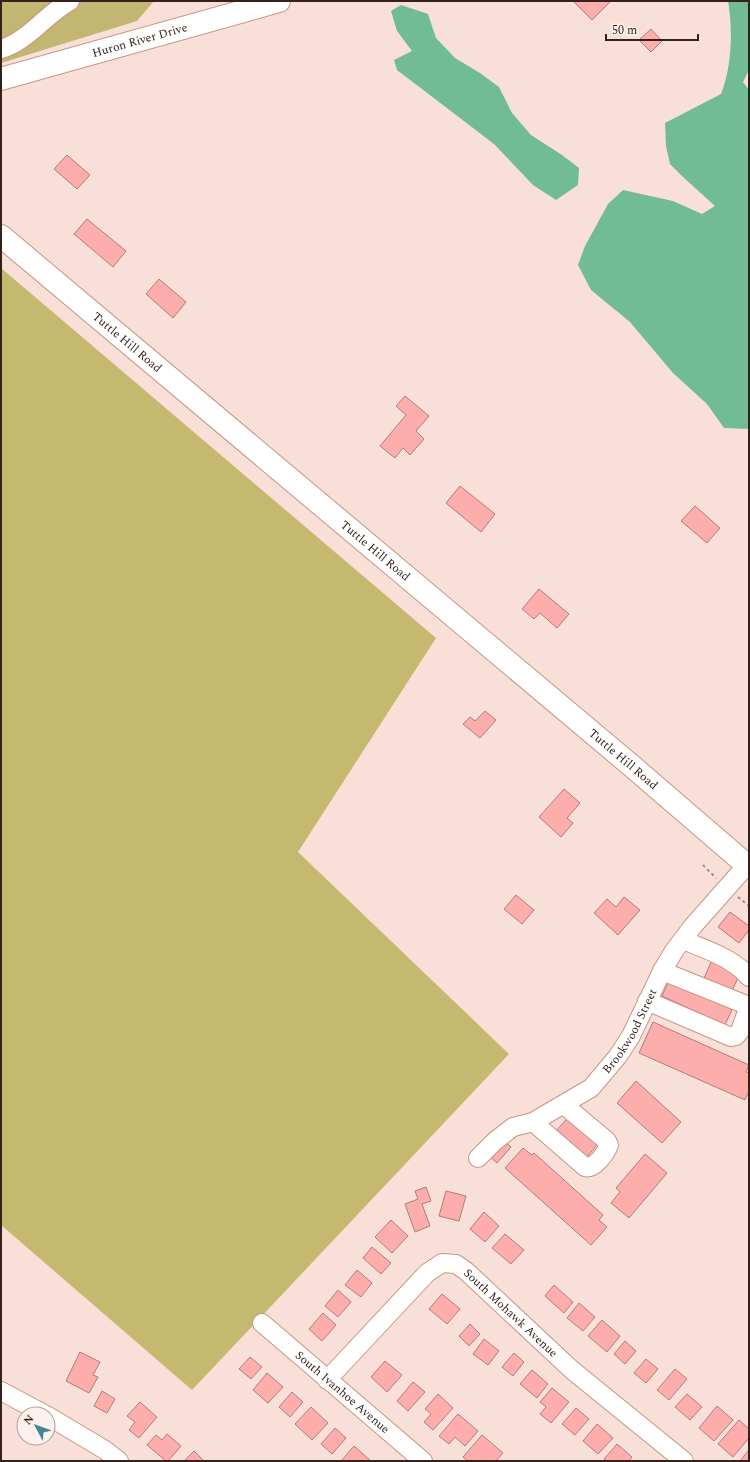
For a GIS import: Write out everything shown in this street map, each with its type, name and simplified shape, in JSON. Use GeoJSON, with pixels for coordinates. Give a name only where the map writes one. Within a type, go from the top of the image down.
{"type":"FeatureCollection","features":[{"type":"Feature","properties":{"kind":"main road","name":"Huron River Drive"},"geometry":{"type":"LineString","coordinates":[[1,79],[279,1]]}},
{"type":"Feature","properties":{"kind":"main road","name":"Tuttle Hill Road"},"geometry":{"type":"LineString","coordinates":[[1,236],[633,767],[748,866]]}},
{"type":"Feature","properties":{"kind":"street"},"geometry":{"type":"LineString","coordinates":[[1,49],[20,40],[36,28],[51,13],[70,1]]}},
{"type":"Feature","properties":{"kind":"street","name":"Brookwood Street"},"geometry":{"type":"LineString","coordinates":[[478,1158],[495,1141],[513,1128],[533,1122],[591,1088],[618,1056],[674,951],[748,866]]}},
{"type":"Feature","properties":{"kind":"street"},"geometry":{"type":"LineString","coordinates":[[683,940],[721,956],[745,972],[749,977]]}},
{"type":"Feature","properties":{"kind":"street"},"geometry":{"type":"LineString","coordinates":[[647,1001],[731,1037],[736,1036],[740,1031],[749,1006],[662,971]]}},
{"type":"Feature","properties":{"kind":"street"},"geometry":{"type":"LineString","coordinates":[[533,1122],[585,1167],[589,1168],[593,1166],[608,1150],[609,1145],[607,1141],[564,1105]]}},
{"type":"Feature","properties":{"kind":"street","name":"South Mohawk Avenue"},"geometry":{"type":"LineString","coordinates":[[326,1380],[427,1273],[442,1262],[456,1264],[466,1271],[572,1370],[684,1461]]}},
{"type":"Feature","properties":{"kind":"street","name":"South Ivanhoe Avenue"},"geometry":{"type":"LineString","coordinates":[[262,1323],[326,1380],[423,1461]]}},
{"type":"Feature","properties":{"kind":"street"},"geometry":{"type":"LineString","coordinates":[[1,1391],[29,1406]]}},
{"type":"Feature","properties":{"kind":"street"},"geometry":{"type":"LineString","coordinates":[[56,1421],[105,1450],[119,1461]]}},
{"type":"Feature","properties":{"kind":"shaded area"},"geometry":{"type":"Polygon","coordinates":[[[1,1],[154,1],[137,21],[1,63],[1,1]]]}},
{"type":"Feature","properties":{"kind":"shaded area"},"geometry":{"type":"Polygon","coordinates":[[[728,1],[749,1],[749,70],[743,82],[749,90],[749,429],[724,428],[707,404],[673,373],[630,322],[591,290],[578,265],[585,246],[608,204],[623,190],[673,201],[702,214],[715,206],[670,164],[666,146],[665,123],[721,94],[727,72],[731,36],[728,1]]]}},
{"type":"Feature","properties":{"kind":"shaded area"},"geometry":{"type":"Polygon","coordinates":[[[401,5],[428,14],[436,38],[455,58],[480,73],[499,87],[512,113],[531,135],[579,168],[578,185],[556,200],[533,185],[494,144],[397,70],[394,60],[412,51],[397,31],[391,11],[401,5]]]}},
{"type":"Feature","properties":{"kind":"shaded area"},"geometry":{"type":"Polygon","coordinates":[[[1,268],[436,638],[298,852],[509,1054],[192,1390],[1,1225],[1,268]]]}},
{"type":"Feature","properties":{"kind":"building"},"geometry":{"type":"Polygon","coordinates":[[[573,1],[611,1],[592,20],[573,1]]]}},
{"type":"Feature","properties":{"kind":"building"},"geometry":{"type":"Polygon","coordinates":[[[651,29],[662,41],[651,52],[639,40],[651,29]]]}},
{"type":"Feature","properties":{"kind":"building"},"geometry":{"type":"Polygon","coordinates":[[[67,155],[90,175],[77,189],[54,169],[67,155]]]}},
{"type":"Feature","properties":{"kind":"building"},"geometry":{"type":"Polygon","coordinates":[[[87,219],[126,251],[113,267],[74,234],[87,219]]]}},
{"type":"Feature","properties":{"kind":"building"},"geometry":{"type":"Polygon","coordinates":[[[159,279],[186,302],[173,318],[146,294],[159,279]]]}},
{"type":"Feature","properties":{"kind":"building"},"geometry":{"type":"Polygon","coordinates":[[[405,396],[429,416],[416,431],[424,439],[410,455],[403,448],[395,458],[380,446],[406,415],[396,406],[405,396]]]}},
{"type":"Feature","properties":{"kind":"building"},"geometry":{"type":"Polygon","coordinates":[[[460,486],[495,514],[481,532],[446,503],[460,486]]]}},
{"type":"Feature","properties":{"kind":"building"},"geometry":{"type":"Polygon","coordinates":[[[695,506],[720,528],[707,543],[681,521],[695,506]]]}},
{"type":"Feature","properties":{"kind":"building"},"geometry":{"type":"Polygon","coordinates":[[[539,589],[569,614],[557,628],[540,613],[534,619],[522,609],[539,589]]]}},
{"type":"Feature","properties":{"kind":"building"},"geometry":{"type":"Polygon","coordinates":[[[485,711],[496,720],[480,738],[463,724],[470,717],[475,721],[485,711]]]}},
{"type":"Feature","properties":{"kind":"building"},"geometry":{"type":"Polygon","coordinates":[[[564,789],[580,803],[567,818],[573,823],[561,837],[539,817],[564,789]]]}},
{"type":"Feature","properties":{"kind":"building"},"geometry":{"type":"Polygon","coordinates":[[[516,895],[534,910],[522,924],[504,909],[516,895]]]}},
{"type":"Feature","properties":{"kind":"building"},"geometry":{"type":"Polygon","coordinates":[[[624,897],[640,910],[618,935],[594,913],[607,899],[616,907],[624,897]]]}},
{"type":"Feature","properties":{"kind":"building"},"geometry":{"type":"Polygon","coordinates":[[[730,912],[749,926],[749,930],[739,943],[718,927],[730,912]]]}},
{"type":"Feature","properties":{"kind":"building"},"geometry":{"type":"Polygon","coordinates":[[[713,958],[741,971],[732,991],[704,978],[713,958]]]}},
{"type":"Feature","properties":{"kind":"building"},"geometry":{"type":"Polygon","coordinates":[[[671,976],[734,1005],[725,1025],[662,996],[671,976]]]}},
{"type":"Feature","properties":{"kind":"building"},"geometry":{"type":"Polygon","coordinates":[[[653,1022],[749,1065],[746,1072],[749,1073],[749,1091],[745,1100],[639,1053],[653,1022]]]}},
{"type":"Feature","properties":{"kind":"building"},"geometry":{"type":"Polygon","coordinates":[[[636,1081],[681,1122],[662,1143],[617,1103],[636,1081]]]}},
{"type":"Feature","properties":{"kind":"building"},"geometry":{"type":"Polygon","coordinates":[[[571,1114],[601,1140],[587,1157],[557,1130],[571,1114]]]}},
{"type":"Feature","properties":{"kind":"building"},"geometry":{"type":"Polygon","coordinates":[[[502,1139],[511,1147],[497,1163],[488,1155],[502,1139]]]}},
{"type":"Feature","properties":{"kind":"building"},"geometry":{"type":"Polygon","coordinates":[[[523,1148],[532,1155],[534,1153],[603,1215],[599,1220],[607,1227],[591,1245],[505,1168],[523,1148]]]}},
{"type":"Feature","properties":{"kind":"building"},"geometry":{"type":"Polygon","coordinates":[[[645,1154],[667,1173],[629,1218],[611,1203],[620,1192],[616,1188],[645,1154]]]}},
{"type":"Feature","properties":{"kind":"building"},"geometry":{"type":"Polygon","coordinates":[[[426,1187],[431,1201],[422,1204],[430,1226],[415,1232],[405,1204],[418,1199],[415,1191],[426,1187]]]}},
{"type":"Feature","properties":{"kind":"building"},"geometry":{"type":"Polygon","coordinates":[[[446,1191],[466,1196],[459,1221],[439,1216],[446,1191]]]}},
{"type":"Feature","properties":{"kind":"building"},"geometry":{"type":"Polygon","coordinates":[[[484,1212],[499,1226],[485,1242],[470,1229],[484,1212]]]}},
{"type":"Feature","properties":{"kind":"building"},"geometry":{"type":"Polygon","coordinates":[[[391,1220],[408,1236],[392,1253],[375,1237],[391,1220]]]}},
{"type":"Feature","properties":{"kind":"building"},"geometry":{"type":"Polygon","coordinates":[[[505,1234],[524,1250],[511,1264],[492,1248],[505,1234]]]}},
{"type":"Feature","properties":{"kind":"building"},"geometry":{"type":"Polygon","coordinates":[[[372,1247],[391,1263],[381,1274],[363,1258],[372,1247]]]}},
{"type":"Feature","properties":{"kind":"building"},"geometry":{"type":"Polygon","coordinates":[[[357,1270],[372,1283],[361,1297],[345,1285],[357,1270]]]}},
{"type":"Feature","properties":{"kind":"building"},"geometry":{"type":"Polygon","coordinates":[[[554,1285],[573,1302],[564,1313],[545,1296],[554,1285]]]}},
{"type":"Feature","properties":{"kind":"building"},"geometry":{"type":"Polygon","coordinates":[[[338,1290],[351,1302],[338,1317],[325,1306],[338,1290]]]}},
{"type":"Feature","properties":{"kind":"building"},"geometry":{"type":"Polygon","coordinates":[[[442,1294],[460,1309],[447,1324],[429,1309],[442,1294]]]}},
{"type":"Feature","properties":{"kind":"building"},"geometry":{"type":"Polygon","coordinates":[[[579,1303],[595,1317],[583,1331],[567,1318],[579,1303]]]}},
{"type":"Feature","properties":{"kind":"building"},"geometry":{"type":"Polygon","coordinates":[[[323,1313],[336,1325],[322,1341],[309,1329],[323,1313]]]}},
{"type":"Feature","properties":{"kind":"building"},"geometry":{"type":"Polygon","coordinates":[[[602,1320],[620,1336],[607,1352],[588,1336],[602,1320]]]}},
{"type":"Feature","properties":{"kind":"building"},"geometry":{"type":"Polygon","coordinates":[[[470,1324],[480,1334],[469,1346],[459,1336],[470,1324]]]}},
{"type":"Feature","properties":{"kind":"building"},"geometry":{"type":"Polygon","coordinates":[[[484,1339],[499,1351],[488,1365],[473,1354],[484,1339]]]}},
{"type":"Feature","properties":{"kind":"building"},"geometry":{"type":"Polygon","coordinates":[[[625,1341],[636,1351],[625,1364],[614,1354],[625,1341]]]}},
{"type":"Feature","properties":{"kind":"building"},"geometry":{"type":"Polygon","coordinates":[[[80,1352],[100,1362],[93,1375],[98,1377],[89,1393],[66,1381],[80,1352]]]}},
{"type":"Feature","properties":{"kind":"building"},"geometry":{"type":"Polygon","coordinates":[[[514,1353],[524,1362],[513,1376],[502,1367],[514,1353]]]}},
{"type":"Feature","properties":{"kind":"building"},"geometry":{"type":"Polygon","coordinates":[[[250,1357],[262,1367],[251,1379],[239,1369],[250,1357]]]}},
{"type":"Feature","properties":{"kind":"building"},"geometry":{"type":"Polygon","coordinates":[[[646,1359],[658,1369],[646,1383],[634,1373],[646,1359]]]}},
{"type":"Feature","properties":{"kind":"building"},"geometry":{"type":"Polygon","coordinates":[[[385,1361],[402,1375],[387,1392],[371,1377],[385,1361]]]}},
{"type":"Feature","properties":{"kind":"building"},"geometry":{"type":"Polygon","coordinates":[[[675,1369],[687,1379],[669,1400],[657,1390],[675,1369]]]}},
{"type":"Feature","properties":{"kind":"building"},"geometry":{"type":"Polygon","coordinates":[[[532,1370],[548,1384],[537,1398],[520,1384],[532,1370]]]}},
{"type":"Feature","properties":{"kind":"building"},"geometry":{"type":"Polygon","coordinates":[[[267,1373],[283,1387],[268,1403],[253,1390],[267,1373]]]}},
{"type":"Feature","properties":{"kind":"building"},"geometry":{"type":"Polygon","coordinates":[[[413,1382],[425,1392],[408,1411],[397,1401],[413,1382]]]}},
{"type":"Feature","properties":{"kind":"building"},"geometry":{"type":"Polygon","coordinates":[[[552,1388],[569,1402],[551,1423],[540,1414],[546,1407],[540,1402],[552,1388]]]}},
{"type":"Feature","properties":{"kind":"building"},"geometry":{"type":"Polygon","coordinates":[[[102,1391],[115,1399],[107,1413],[94,1406],[102,1391]]]}},
{"type":"Feature","properties":{"kind":"building"},"geometry":{"type":"Polygon","coordinates":[[[292,1392],[303,1402],[290,1417],[279,1407],[292,1392]]]}},
{"type":"Feature","properties":{"kind":"building"},"geometry":{"type":"Polygon","coordinates":[[[438,1394],[453,1408],[433,1430],[424,1422],[431,1414],[425,1409],[438,1394]]]}},
{"type":"Feature","properties":{"kind":"building"},"geometry":{"type":"Polygon","coordinates":[[[687,1394],[702,1407],[690,1420],[675,1407],[687,1394]]]}},
{"type":"Feature","properties":{"kind":"building"},"geometry":{"type":"Polygon","coordinates":[[[140,1402],[157,1417],[139,1438],[129,1430],[135,1422],[127,1416],[140,1402]]]}},
{"type":"Feature","properties":{"kind":"building"},"geometry":{"type":"Polygon","coordinates":[[[717,1406],[733,1420],[714,1441],[699,1428],[717,1406]]]}},
{"type":"Feature","properties":{"kind":"building"},"geometry":{"type":"Polygon","coordinates":[[[311,1407],[328,1423],[312,1440],[295,1424],[311,1407]]]}},
{"type":"Feature","properties":{"kind":"building"},"geometry":{"type":"Polygon","coordinates":[[[576,1408],[589,1419],[575,1435],[562,1424],[576,1408]]]}},
{"type":"Feature","properties":{"kind":"building"},"geometry":{"type":"Polygon","coordinates":[[[458,1414],[478,1431],[465,1446],[455,1437],[449,1444],[439,1436],[458,1414]]]}},
{"type":"Feature","properties":{"kind":"building"},"geometry":{"type":"Polygon","coordinates":[[[739,1420],[749,1429],[749,1438],[733,1457],[718,1444],[739,1420]]]}},
{"type":"Feature","properties":{"kind":"building"},"geometry":{"type":"Polygon","coordinates":[[[597,1424],[613,1438],[598,1454],[583,1441],[597,1424]]]}},
{"type":"Feature","properties":{"kind":"building"},"geometry":{"type":"Polygon","coordinates":[[[335,1428],[346,1438],[332,1454],[321,1444],[335,1428]]]}},
{"type":"Feature","properties":{"kind":"building"},"geometry":{"type":"Polygon","coordinates":[[[167,1434],[181,1446],[168,1461],[166,1461],[147,1445],[156,1435],[162,1440],[167,1434]]]}},
{"type":"Feature","properties":{"kind":"building"},"geometry":{"type":"Polygon","coordinates":[[[482,1435],[503,1453],[496,1461],[468,1461],[463,1457],[482,1435]]]}},
{"type":"Feature","properties":{"kind":"building"},"geometry":{"type":"Polygon","coordinates":[[[617,1444],[632,1457],[629,1461],[607,1461],[604,1459],[617,1444]]]}},
{"type":"Feature","properties":{"kind":"building"},"geometry":{"type":"Polygon","coordinates":[[[354,1446],[371,1461],[341,1461],[354,1446]]]}},
{"type":"Feature","properties":{"kind":"building"},"geometry":{"type":"Polygon","coordinates":[[[749,1450],[749,1461],[740,1461],[749,1450]]]}},
{"type":"Feature","properties":{"kind":"building"},"geometry":{"type":"Polygon","coordinates":[[[194,1451],[204,1461],[184,1461],[194,1451]]]}}]}
